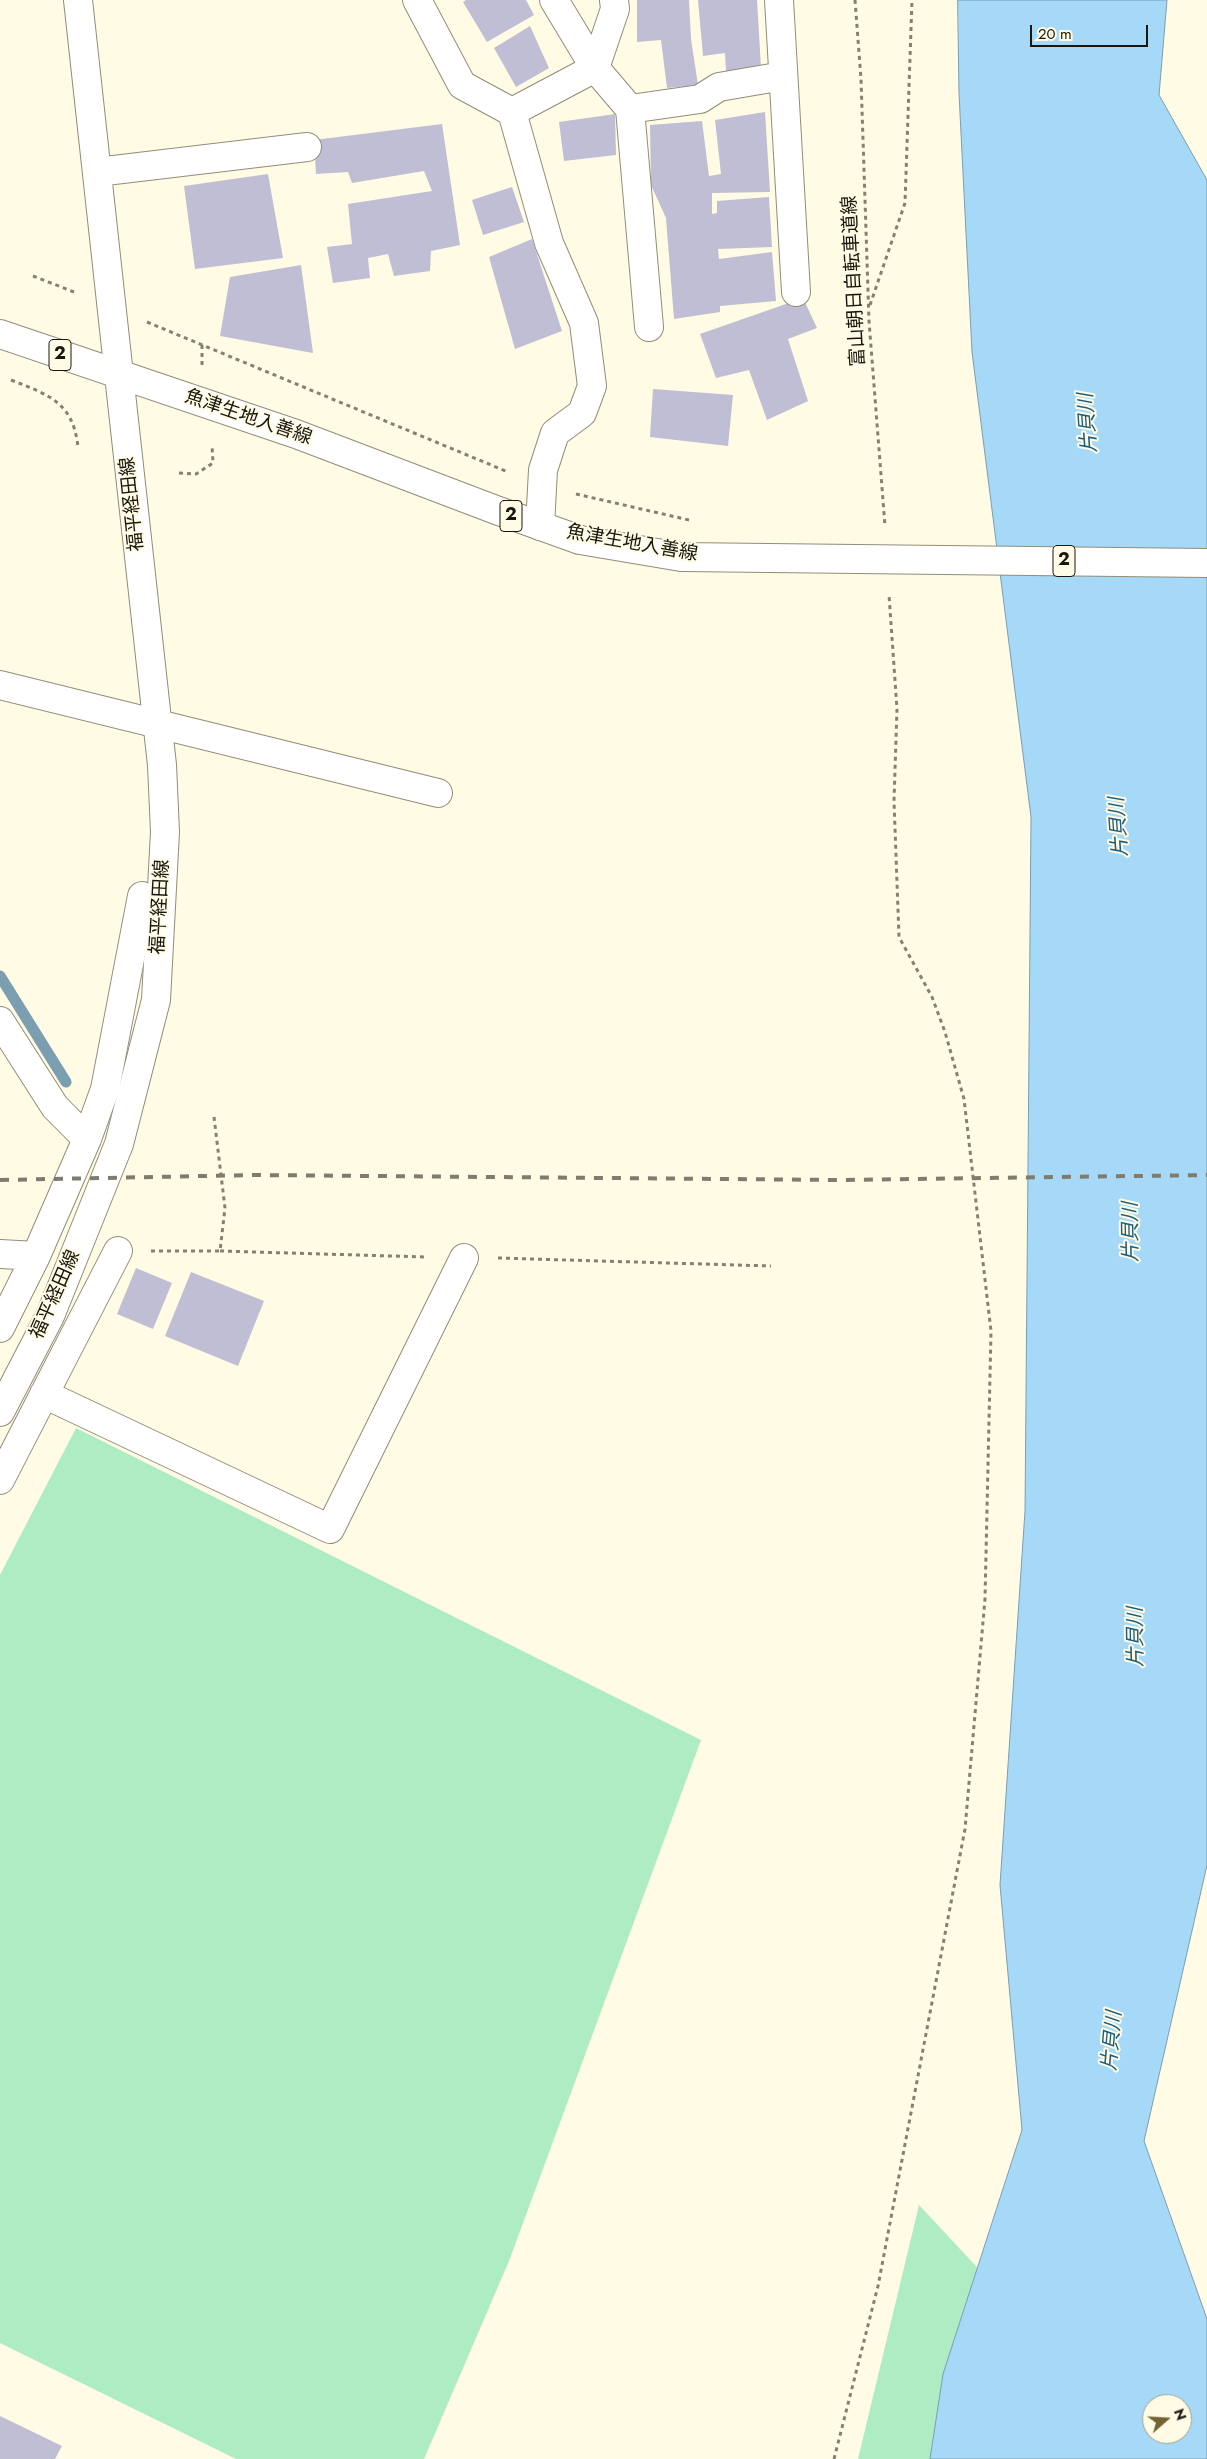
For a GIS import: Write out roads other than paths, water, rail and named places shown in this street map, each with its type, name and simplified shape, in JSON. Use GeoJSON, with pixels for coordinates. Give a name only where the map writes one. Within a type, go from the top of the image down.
{"type":"FeatureCollection","features":[{"type":"Feature","properties":{"kind":"street","name":"福平経田線"},"geometry":{"type":"LineString","coordinates":[[0,1412],[50,1316],[119,1144],[156,1000],[165,832],[157,724],[78,0]]}},
{"type":"Feature","properties":{"kind":"street"},"geometry":{"type":"LineString","coordinates":[[417,0],[462,85],[512,112],[549,243],[584,323],[592,386],[582,414],[555,433],[543,470],[540,526]]}},
{"type":"Feature","properties":{"kind":"street"},"geometry":{"type":"LineString","coordinates":[[554,0],[595,68],[630,109],[649,327]]}},
{"type":"Feature","properties":{"kind":"street"},"geometry":{"type":"LineString","coordinates":[[512,112],[595,68],[615,8],[614,0]]}},
{"type":"Feature","properties":{"kind":"street"},"geometry":{"type":"LineString","coordinates":[[779,0],[796,292]]}},
{"type":"Feature","properties":{"kind":"street"},"geometry":{"type":"LineString","coordinates":[[630,109],[700,99],[719,86],[783,76]]}},
{"type":"Feature","properties":{"kind":"street"},"geometry":{"type":"LineString","coordinates":[[98,172],[307,146]]}},
{"type":"Feature","properties":{"kind":"street","name":"魚津生地入善線"},"geometry":{"type":"LineString","coordinates":[[0,334],[296,434],[580,540],[681,557],[1207,563]]}},
{"type":"Feature","properties":{"kind":"street"},"geometry":{"type":"LineString","coordinates":[[0,685],[438,794]]}},
{"type":"Feature","properties":{"kind":"street"},"geometry":{"type":"LineString","coordinates":[[0,1328],[36,1256],[87,1138],[105,1089],[142,896]]}},
{"type":"Feature","properties":{"kind":"street"},"geometry":{"type":"LineString","coordinates":[[0,1021],[55,1107],[87,1138]]}},
{"type":"Feature","properties":{"kind":"street"},"geometry":{"type":"LineString","coordinates":[[0,1480],[118,1251]]}},
{"type":"Feature","properties":{"kind":"street"},"geometry":{"type":"LineString","coordinates":[[0,1254],[36,1256]]}},
{"type":"Feature","properties":{"kind":"street"},"geometry":{"type":"LineString","coordinates":[[44,1394],[330,1529],[464,1258]]}},
{"type":"Feature","properties":{"kind":"water","name":"片貝川"},"geometry":{"type":"Polygon","coordinates":[[[958,0],[1167,0],[1159,95],[1207,180],[1207,1865],[1144,2141],[1207,2319],[1207,2459],[930,2459],[943,2374],[1022,2130],[1000,1885],[1025,1511],[1031,817],[972,352],[959,93],[958,0]]]}},
{"type":"Feature","properties":{"kind":"waterway"},"geometry":{"type":"LineString","coordinates":[[0,976],[66,1082]]}},
{"type":"Feature","properties":{"kind":"railway"},"geometry":{"type":"LineString","coordinates":[[0,1180],[255,1175],[842,1180],[1207,1175]]}}]}
